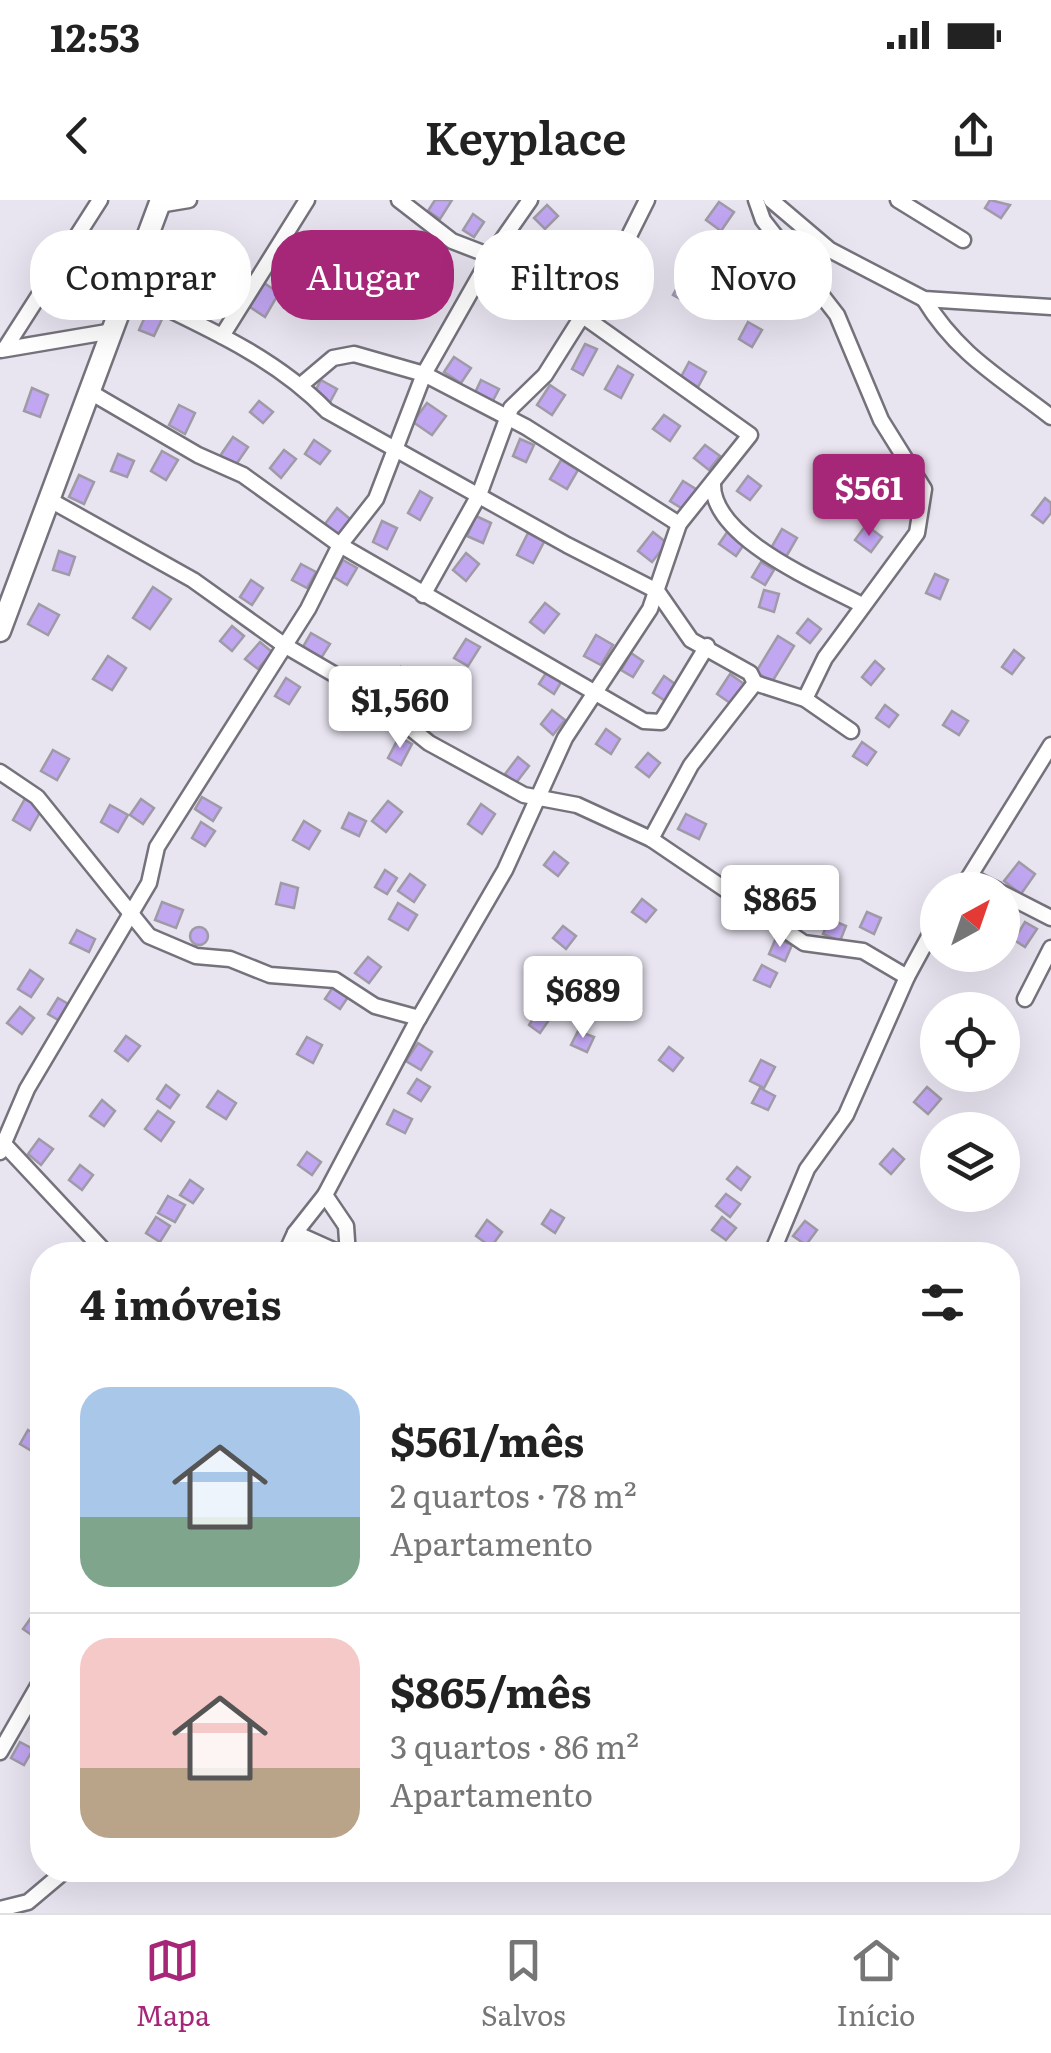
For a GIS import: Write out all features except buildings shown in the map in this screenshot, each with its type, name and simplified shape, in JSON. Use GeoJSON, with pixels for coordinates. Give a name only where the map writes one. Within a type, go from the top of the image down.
{"type":"FeatureCollection","features":[{"type":"Feature","properties":{"kind":"main road"},"geometry":{"type":"LineString","coordinates":[[150,230],[160,203]]}},
{"type":"Feature","properties":{"kind":"main road"},"geometry":{"type":"LineString","coordinates":[[0,631],[117,320]]}},
{"type":"Feature","properties":{"kind":"street"},"geometry":{"type":"LineString","coordinates":[[3,349],[100,200]]}},
{"type":"Feature","properties":{"kind":"street"},"geometry":{"type":"LineString","coordinates":[[160,203],[189,200]]}},
{"type":"Feature","properties":{"kind":"street"},"geometry":{"type":"LineString","coordinates":[[222,336],[307,200]]}},
{"type":"Feature","properties":{"kind":"street"},"geometry":{"type":"LineString","coordinates":[[399,200],[452,241],[474,249]]}},
{"type":"Feature","properties":{"kind":"street"},"geometry":{"type":"LineString","coordinates":[[509,230],[530,200]]}},
{"type":"Feature","properties":{"kind":"street"},"geometry":{"type":"LineString","coordinates":[[630,230],[647,200]]}},
{"type":"Feature","properties":{"kind":"street"},"geometry":{"type":"LineString","coordinates":[[756,200],[764,220],[837,315],[881,420],[924,489],[917,533],[825,658],[805,699]]}},
{"type":"Feature","properties":{"kind":"street"},"geometry":{"type":"LineString","coordinates":[[771,200],[830,250],[924,299],[1051,307]]}},
{"type":"Feature","properties":{"kind":"street"},"geometry":{"type":"LineString","coordinates":[[898,200],[963,240]]}},
{"type":"Feature","properties":{"kind":"street"},"geometry":{"type":"LineString","coordinates":[[95,1242],[2,1148],[9,1122],[149,883],[164,834],[308,609],[340,545],[376,499],[424,374],[474,286]]}},
{"type":"Feature","properties":{"kind":"street"},"geometry":{"type":"LineString","coordinates":[[924,299],[947,336],[1002,384],[1051,418]]}},
{"type":"Feature","properties":{"kind":"street"},"geometry":{"type":"LineString","coordinates":[[189,320],[302,385],[327,411],[658,591],[691,640],[708,646],[750,673],[755,683],[805,699],[852,731]]}},
{"type":"Feature","properties":{"kind":"street"},"geometry":{"type":"LineString","coordinates":[[423,596],[478,494],[505,419],[532,384],[545,375],[580,320]]}},
{"type":"Feature","properties":{"kind":"street"},"geometry":{"type":"LineString","coordinates":[[291,1242],[326,1195],[541,798],[565,738],[650,609],[680,524],[750,436],[589,320]]}},
{"type":"Feature","properties":{"kind":"street"},"geometry":{"type":"LineString","coordinates":[[3,349],[113,331]]}},
{"type":"Feature","properties":{"kind":"street"},"geometry":{"type":"LineString","coordinates":[[302,385],[334,358],[354,354],[424,374],[526,427],[680,524]]}},
{"type":"Feature","properties":{"kind":"street"},"geometry":{"type":"LineString","coordinates":[[90,392],[198,455],[243,476],[340,545],[423,596],[596,690],[644,721],[661,722],[708,646]]}},
{"type":"Feature","properties":{"kind":"street"},"geometry":{"type":"LineString","coordinates":[[713,482],[714,506],[724,521],[764,553],[862,605]]}},
{"type":"Feature","properties":{"kind":"street"},"geometry":{"type":"LineString","coordinates":[[50,500],[192,580],[284,646],[368,694],[428,743],[524,795],[577,806],[652,839],[804,943],[862,951],[906,977]]}},
{"type":"Feature","properties":{"kind":"street"},"geometry":{"type":"LineString","coordinates":[[652,839],[691,765],[755,683]]}},
{"type":"Feature","properties":{"kind":"street"},"geometry":{"type":"LineString","coordinates":[[973,872],[1051,746]]}},
{"type":"Feature","properties":{"kind":"street"},"geometry":{"type":"LineString","coordinates":[[0,772],[37,797],[60,822],[128,916],[149,936],[196,956],[230,958],[270,975],[336,980],[375,1006],[419,1018]]}},
{"type":"Feature","properties":{"kind":"street"},"geometry":{"type":"LineString","coordinates":[[1020,902],[1051,918]]}},
{"type":"Feature","properties":{"kind":"street"},"geometry":{"type":"LineString","coordinates":[[1025,998],[1051,948]]}},
{"type":"Feature","properties":{"kind":"street"},"geometry":{"type":"LineString","coordinates":[[776,1242],[807,1169],[846,1114],[920,952]]}},
{"type":"Feature","properties":{"kind":"street"},"geometry":{"type":"LineString","coordinates":[[326,1195],[346,1226],[346,1242]]}},
{"type":"Feature","properties":{"kind":"street"},"geometry":{"type":"LineString","coordinates":[[295,1233],[316,1242]]}},
{"type":"Feature","properties":{"kind":"street"},"geometry":{"type":"LineString","coordinates":[[0,1752],[30,1699]]}},
{"type":"Feature","properties":{"kind":"street"},"geometry":{"type":"LineString","coordinates":[[0,1909],[28,1902],[52,1882]]}}]}
